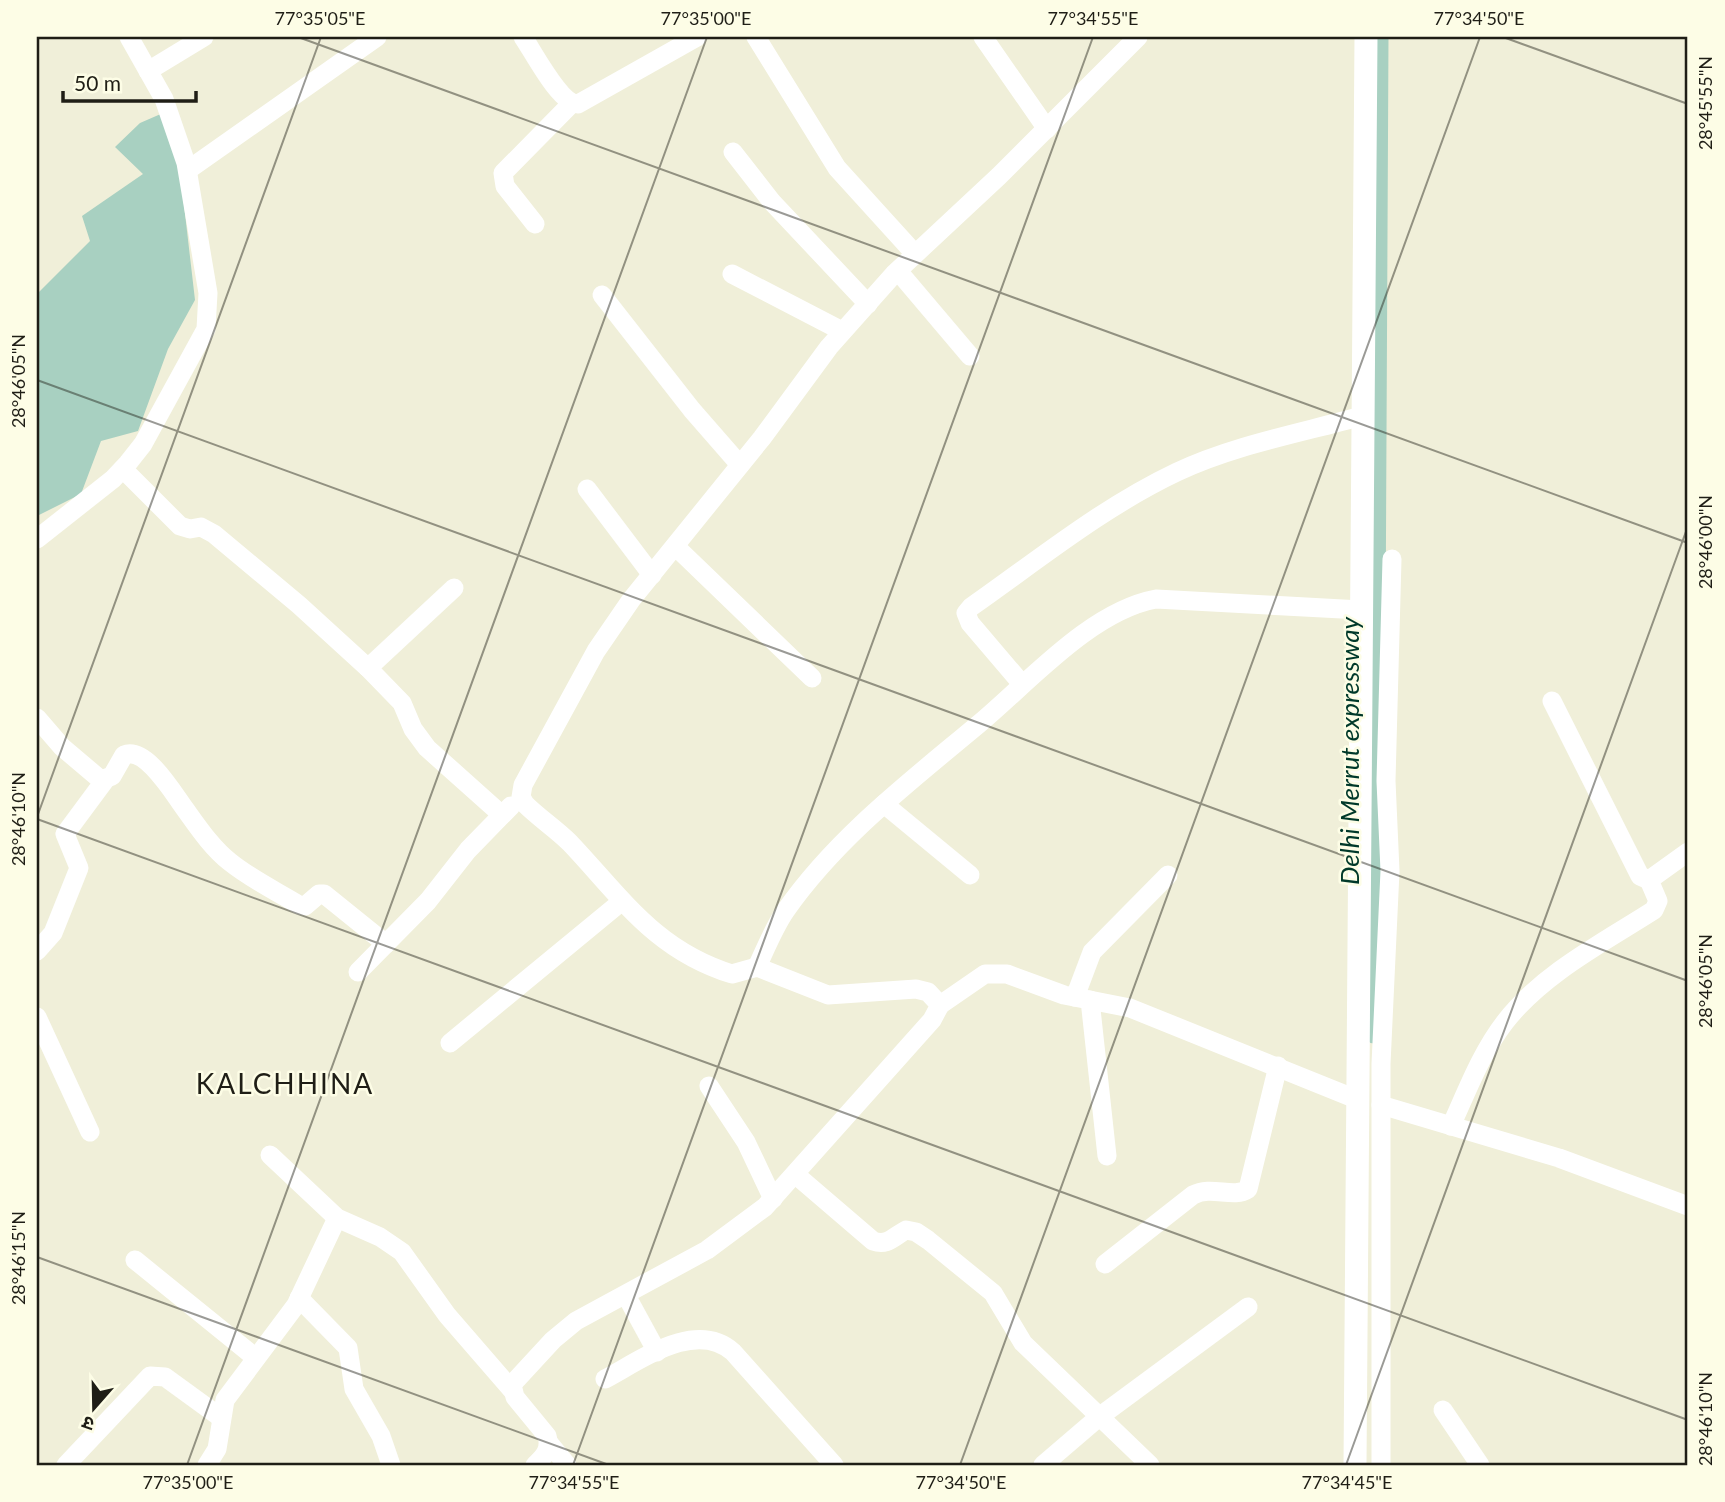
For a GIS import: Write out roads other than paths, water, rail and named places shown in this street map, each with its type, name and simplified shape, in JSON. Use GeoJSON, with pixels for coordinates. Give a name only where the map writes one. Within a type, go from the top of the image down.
{"type":"FeatureCollection","features":[{"type":"Feature","properties":{"kind":"street"},"geometry":{"type":"LineString","coordinates":[[37,539],[122,469],[143,444],[206,329],[208,293],[188,170],[180,140],[129,37]]}},
{"type":"Feature","properties":{"kind":"street"},"geometry":{"type":"LineString","coordinates":[[148,71],[204,37]]}},
{"type":"Feature","properties":{"kind":"street"},"geometry":{"type":"LineString","coordinates":[[188,170],[377,37]]}},
{"type":"Feature","properties":{"kind":"street"},"geometry":{"type":"LineString","coordinates":[[523,37],[562,96],[571,104]]}},
{"type":"Feature","properties":{"kind":"street"},"geometry":{"type":"LineString","coordinates":[[535,224],[505,186],[503,173],[571,104],[584,102],[697,37]]}},
{"type":"Feature","properties":{"kind":"street"},"geometry":{"type":"LineString","coordinates":[[756,37],[837,168],[915,254]]}},
{"type":"Feature","properties":{"kind":"street"},"geometry":{"type":"LineString","coordinates":[[983,37],[1047,129]]}},
{"type":"Feature","properties":{"kind":"street"},"geometry":{"type":"LineString","coordinates":[[358,972],[521,797],[523,785],[596,651],[842,331],[915,254],[1047,129],[1138,37]]}},
{"type":"Feature","properties":{"kind":"street"},"geometry":{"type":"LineString","coordinates":[[1355,1465],[1366,37]]}},
{"type":"Feature","properties":{"kind":"street"},"geometry":{"type":"LineString","coordinates":[[733,152],[772,202],[868,304]]}},
{"type":"Feature","properties":{"kind":"street"},"geometry":{"type":"LineString","coordinates":[[898,271],[970,356]]}},
{"type":"Feature","properties":{"kind":"street"},"geometry":{"type":"LineString","coordinates":[[732,274],[842,331]]}},
{"type":"Feature","properties":{"kind":"street"},"geometry":{"type":"LineString","coordinates":[[602,295],[692,410],[740,464]]}},
{"type":"Feature","properties":{"kind":"street"},"geometry":{"type":"LineString","coordinates":[[1022,684],[970,623],[966,613],[971,607],[1113,507],[1179,471],[1217,457],[1362,416]]}},
{"type":"Feature","properties":{"kind":"street"},"geometry":{"type":"LineString","coordinates":[[122,469],[180,526],[190,529],[201,527],[214,534],[299,605],[402,703],[413,729],[427,748],[502,815]]}},
{"type":"Feature","properties":{"kind":"street"},"geometry":{"type":"LineString","coordinates":[[587,489],[652,575]]}},
{"type":"Feature","properties":{"kind":"street"},"geometry":{"type":"LineString","coordinates":[[675,546],[812,678]]}},
{"type":"Feature","properties":{"kind":"street"},"geometry":{"type":"LineString","coordinates":[[1381,1465],[1381,1105],[1390,871],[1386,780],[1392,559]]}},
{"type":"Feature","properties":{"kind":"street"},"geometry":{"type":"LineString","coordinates":[[368,668],[454,588]]}},
{"type":"Feature","properties":{"kind":"street"},"geometry":{"type":"LineString","coordinates":[[757,967],[786,910],[853,833],[1022,684],[1090,630],[1139,602],[1174,599],[1361,610]]}},
{"type":"Feature","properties":{"kind":"street"},"geometry":{"type":"LineString","coordinates":[[1451,1126],[1486,1051],[1505,1023],[1535,991],[1654,909],[1658,901],[1649,880],[1640,876],[1552,701]]}},
{"type":"Feature","properties":{"kind":"street"},"geometry":{"type":"LineString","coordinates":[[37,718],[87,770],[105,780]]}},
{"type":"Feature","properties":{"kind":"street"},"geometry":{"type":"LineString","coordinates":[[37,951],[53,933],[79,868],[65,834],[105,780],[112,776],[124,755],[131,752],[139,755],[161,776],[201,831],[230,862],[299,905],[305,906],[319,894],[324,894],[386,944]]}},
{"type":"Feature","properties":{"kind":"street"},"geometry":{"type":"LineString","coordinates":[[521,797],[530,809],[567,840],[645,926],[717,968],[737,974],[757,967],[828,995],[916,989],[928,992],[940,1005]]}},
{"type":"Feature","properties":{"kind":"street"},"geometry":{"type":"LineString","coordinates":[[884,804],[970,875]]}},
{"type":"Feature","properties":{"kind":"street"},"geometry":{"type":"LineString","coordinates":[[1649,880],[1688,852]]}},
{"type":"Feature","properties":{"kind":"street"},"geometry":{"type":"LineString","coordinates":[[1107,1156],[1082,999],[1092,952],[1168,875]]}},
{"type":"Feature","properties":{"kind":"street"},"geometry":{"type":"LineString","coordinates":[[450,1043],[621,902]]}},
{"type":"Feature","properties":{"kind":"street"},"geometry":{"type":"LineString","coordinates":[[512,1391],[517,1378],[565,1330],[707,1250],[773,1199],[932,1020],[940,1005],[975,980],[994,973],[1082,999],[1130,1009],[1356,1099]]}},
{"type":"Feature","properties":{"kind":"street"},"geometry":{"type":"LineString","coordinates":[[37,1017],[90,1132]]}},
{"type":"Feature","properties":{"kind":"street"},"geometry":{"type":"LineString","coordinates":[[1105,1264],[1193,1195],[1209,1189],[1240,1193],[1248,1189],[1278,1066]]}},
{"type":"Feature","properties":{"kind":"street"},"geometry":{"type":"LineString","coordinates":[[709,1086],[746,1142],[773,1199]]}},
{"type":"Feature","properties":{"kind":"street"},"geometry":{"type":"LineString","coordinates":[[1381,1105],[1559,1158],[1688,1206]]}},
{"type":"Feature","properties":{"kind":"street"},"geometry":{"type":"LineString","coordinates":[[270,1155],[337,1218],[380,1237],[402,1252],[447,1315],[512,1391],[566,1465]]}},
{"type":"Feature","properties":{"kind":"street"},"geometry":{"type":"LineString","coordinates":[[796,1175],[873,1241],[881,1244],[889,1242],[906,1230],[916,1232],[993,1293],[1023,1343],[1150,1465]]}},
{"type":"Feature","properties":{"kind":"street"},"geometry":{"type":"LineString","coordinates":[[207,1465],[216,1449],[225,1400],[299,1298],[337,1218]]}},
{"type":"Feature","properties":{"kind":"street"},"geometry":{"type":"LineString","coordinates":[[135,1259],[256,1358]]}},
{"type":"Feature","properties":{"kind":"street"},"geometry":{"type":"LineString","coordinates":[[627,1297],[657,1352]]}},
{"type":"Feature","properties":{"kind":"street"},"geometry":{"type":"LineString","coordinates":[[299,1298],[348,1348],[354,1389],[377,1429],[391,1465]]}},
{"type":"Feature","properties":{"kind":"street"},"geometry":{"type":"LineString","coordinates":[[1043,1465],[1099,1417],[1248,1307]]}},
{"type":"Feature","properties":{"kind":"street"},"geometry":{"type":"LineString","coordinates":[[605,1379],[657,1352],[694,1340],[709,1339],[725,1345],[834,1465]]}},
{"type":"Feature","properties":{"kind":"street"},"geometry":{"type":"LineString","coordinates":[[66,1465],[150,1376],[165,1377],[220,1418]]}},
{"type":"Feature","properties":{"kind":"street"},"geometry":{"type":"LineString","coordinates":[[1443,1410],[1480,1465]]}},
{"type":"Feature","properties":{"kind":"street"},"geometry":{"type":"LineString","coordinates":[[535,1465],[544,1456],[549,1443]]}},
{"type":"Feature","properties":{"kind":"waterway","name":"Delhi Merrut expressway"},"geometry":{"type":"LineString","coordinates":[[1374,1034],[1379,37]]}},
{"type":"Feature","properties":{"kind":"district","name":"KALCHHINA"},"geometry":{"type":"Point","coordinates":[285,1083]}}]}
